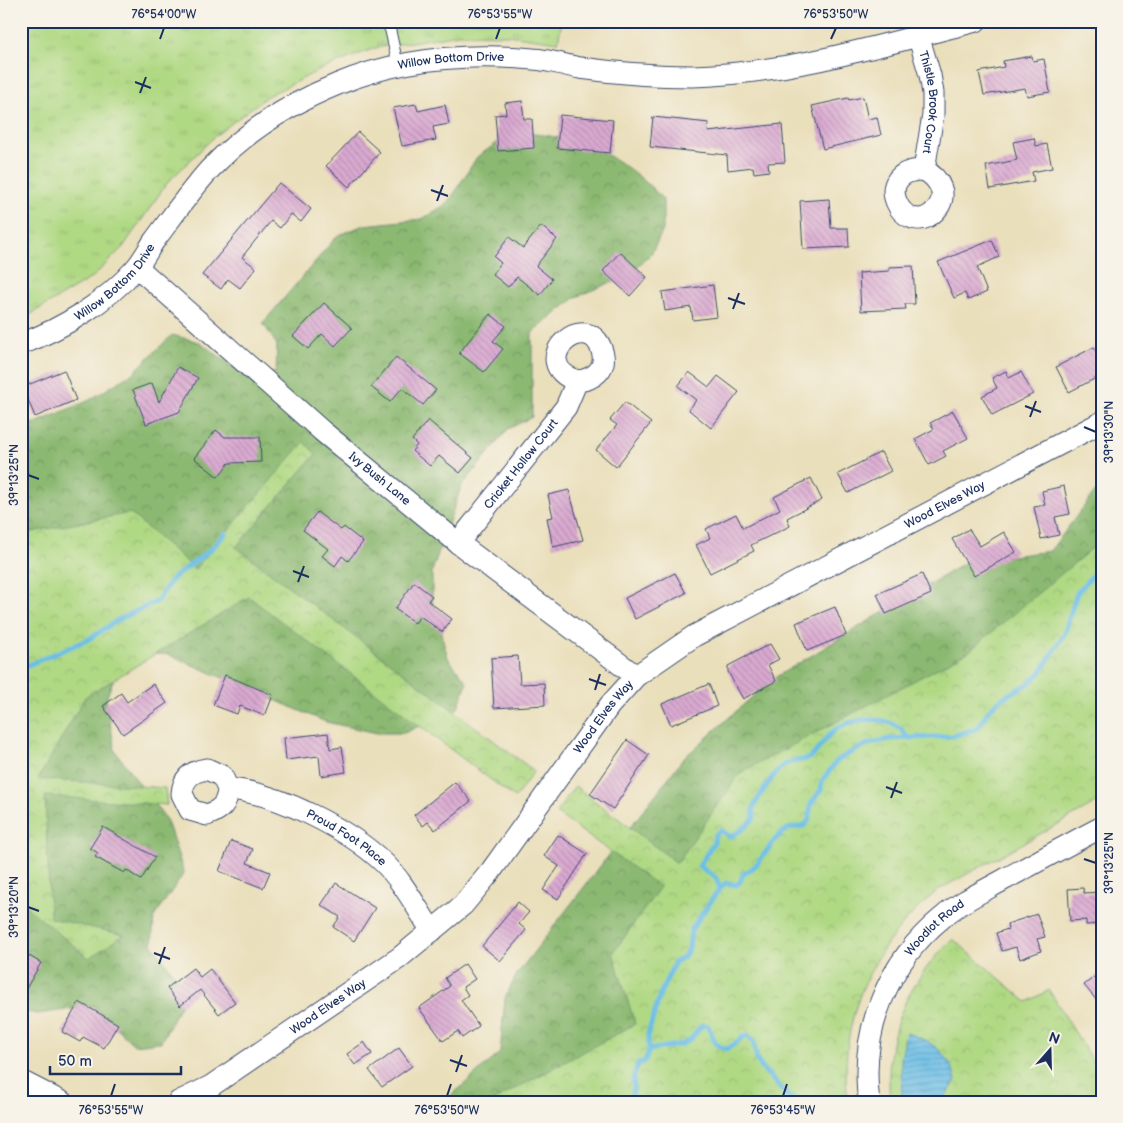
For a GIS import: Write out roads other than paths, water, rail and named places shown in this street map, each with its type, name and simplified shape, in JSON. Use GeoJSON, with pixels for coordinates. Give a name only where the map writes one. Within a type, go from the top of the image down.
{"type":"FeatureCollection","features":[{"type":"Feature","properties":{"kind":"street","name":"Willow Bottom Drive"},"geometry":{"type":"LineString","coordinates":[[21,344],[83,313],[137,267],[184,201],[211,169],[256,130],[282,111],[340,83],[398,65],[433,58],[498,56],[536,59],[613,72],[694,76],[789,65],[976,21]]}},
{"type":"Feature","properties":{"kind":"street","name":"Thistle Brook Court"},"geometry":{"type":"LineString","coordinates":[[918,36],[930,75],[933,93],[933,115],[924,170]]}},
{"type":"Feature","properties":{"kind":"street","name":"Ivy Bush Lane"},"geometry":{"type":"LineString","coordinates":[[137,267],[322,431],[458,543],[636,676]]}},
{"type":"Feature","properties":{"kind":"street","name":"Cricket Hollow Court"},"geometry":{"type":"LineString","coordinates":[[458,543],[566,407],[577,381]]}},
{"type":"Feature","properties":{"kind":"street","name":"Wood Elves Way"},"geometry":{"type":"LineString","coordinates":[[178,1102],[211,1086],[399,958],[463,905],[491,871],[590,731],[636,676],[694,636],[1102,422]]}},
{"type":"Feature","properties":{"kind":"street","name":"Proud Foot Place"},"geometry":{"type":"LineString","coordinates":[[228,789],[254,793],[307,814],[338,830],[362,846],[383,863],[432,931]]}},
{"type":"Feature","properties":{"kind":"street","name":"Woodlot Road"},"geometry":{"type":"LineString","coordinates":[[869,1102],[866,1062],[874,1015],[886,988],[901,962],[922,936],[944,916],[969,899],[1102,827]]}},
{"type":"Feature","properties":{"kind":"street"},"geometry":{"type":"LineString","coordinates":[[21,1081],[62,1102]]}},
{"type":"Feature","properties":{"kind":"lane"},"geometry":{"type":"LineString","coordinates":[[384,21],[390,29],[398,65]]}},
{"type":"Feature","properties":{"kind":"water"},"geometry":{"type":"Polygon","coordinates":[[[906,1033],[931,1044],[950,1063],[956,1081],[941,1102],[902,1102],[901,1059],[906,1033]]]}},
{"type":"Feature","properties":{"kind":"waterway"},"geometry":{"type":"LineString","coordinates":[[21,668],[89,639],[118,620],[157,601],[173,578],[210,550],[226,533]]}},
{"type":"Feature","properties":{"kind":"waterway"},"geometry":{"type":"LineString","coordinates":[[630,1102],[634,1087],[633,1079],[638,1064],[645,1061],[649,1050],[648,1034],[661,992],[675,962],[684,957],[689,948],[691,930],[720,888],[726,883],[736,885],[740,882],[743,874],[756,865],[781,833],[790,828],[804,826],[809,820],[811,804],[821,790],[822,781],[837,761],[868,744],[890,739],[953,736],[978,728],[988,711],[1002,698],[1028,684],[1040,673],[1064,635],[1077,593],[1102,564]]}},
{"type":"Feature","properties":{"kind":"waterway"},"geometry":{"type":"LineString","coordinates":[[720,888],[716,878],[699,866],[714,842],[715,835],[721,830],[730,837],[752,820],[754,817],[753,809],[757,801],[782,766],[812,756],[831,733],[843,725],[853,722],[863,720],[884,721],[893,724],[907,737]]}},
{"type":"Feature","properties":{"kind":"waterway"},"geometry":{"type":"LineString","coordinates":[[649,1050],[683,1044],[691,1039],[702,1025],[708,1026],[716,1043],[726,1049],[748,1035],[754,1043],[757,1060],[762,1068],[791,1099],[802,1102]]}}]}
